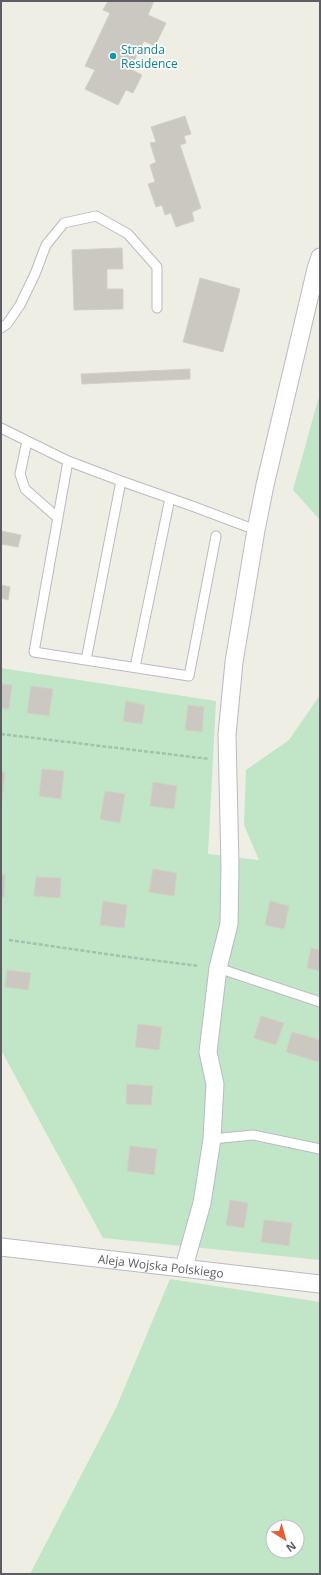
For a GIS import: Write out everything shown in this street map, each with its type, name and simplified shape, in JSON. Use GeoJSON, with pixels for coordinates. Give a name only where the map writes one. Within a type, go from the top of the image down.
{"type":"FeatureCollection","features":[{"type":"Feature","properties":{"kind":"street"},"geometry":{"type":"LineString","coordinates":[[184,1267],[202,1203],[212,1138],[215,1084],[208,1052],[218,968],[229,924],[230,866],[227,735],[234,662],[256,530],[272,454],[320,257]]}},
{"type":"Feature","properties":{"kind":"street","name":"Aleja Wojska Polskiego"},"geometry":{"type":"LineString","coordinates":[[1,1247],[184,1267],[320,1284]]}},
{"type":"Feature","properties":{"kind":"lane"},"geometry":{"type":"LineString","coordinates":[[1,328],[7,324],[20,305],[35,274],[46,245],[64,223],[96,216],[128,234],[157,267],[157,308]]}},
{"type":"Feature","properties":{"kind":"lane"},"geometry":{"type":"LineString","coordinates":[[1,428],[68,461],[121,482],[170,498],[256,530]]}},
{"type":"Feature","properties":{"kind":"lane"},"geometry":{"type":"LineString","coordinates":[[28,441],[20,474],[25,489],[58,518]]}},
{"type":"Feature","properties":{"kind":"lane"},"geometry":{"type":"LineString","coordinates":[[68,461],[34,652],[189,676],[216,536]]}},
{"type":"Feature","properties":{"kind":"lane"},"geometry":{"type":"LineString","coordinates":[[86,660],[121,482]]}},
{"type":"Feature","properties":{"kind":"lane"},"geometry":{"type":"LineString","coordinates":[[135,667],[170,498]]}},
{"type":"Feature","properties":{"kind":"lane"},"geometry":{"type":"LineString","coordinates":[[218,968],[320,1002]]}},
{"type":"Feature","properties":{"kind":"lane"},"geometry":{"type":"LineString","coordinates":[[212,1138],[253,1135],[320,1149]]}},
{"type":"Feature","properties":{"kind":"path"},"geometry":{"type":"LineString","coordinates":[[1,734],[228,761]]}},
{"type":"Feature","properties":{"kind":"path"},"geometry":{"type":"LineString","coordinates":[[10,940],[127,957],[218,968]]}},
{"type":"Feature","properties":{"kind":"green space"},"geometry":{"type":"Polygon","coordinates":[[[320,393],[320,520],[293,490],[320,393]]]}},
{"type":"Feature","properties":{"kind":"green space"},"geometry":{"type":"Polygon","coordinates":[[[1,668],[216,701],[208,854],[259,860],[244,825],[246,770],[289,740],[320,695],[320,1260],[103,1238],[1,1050],[1,668]]]}},
{"type":"Feature","properties":{"kind":"green space"},"geometry":{"type":"Polygon","coordinates":[[[170,1279],[320,1302],[320,1574],[30,1574],[116,1408],[170,1279]]]}},
{"type":"Feature","properties":{"kind":"building","name":"Stranda Residence"},"geometry":{"type":"Polygon","coordinates":[[[108,1],[154,1],[148,15],[166,23],[155,46],[144,41],[130,69],[142,75],[133,93],[126,90],[118,105],[85,89],[95,70],[85,66],[110,13],[103,10],[108,1]]]}},
{"type":"Feature","properties":{"kind":"building"},"geometry":{"type":"Polygon","coordinates":[[[185,116],[191,134],[184,136],[186,143],[180,145],[201,208],[192,212],[194,221],[176,227],[171,213],[165,215],[162,205],[156,207],[148,184],[155,182],[150,165],[156,162],[150,143],[156,142],[151,127],[185,116]]]}},
{"type":"Feature","properties":{"kind":"building"},"geometry":{"type":"Polygon","coordinates":[[[122,248],[123,269],[107,269],[107,289],[123,289],[123,309],[74,310],[72,250],[122,248]]]}},
{"type":"Feature","properties":{"kind":"building"},"geometry":{"type":"Polygon","coordinates":[[[200,278],[240,289],[223,352],[183,342],[200,278]]]}},
{"type":"Feature","properties":{"kind":"building"},"geometry":{"type":"Polygon","coordinates":[[[190,369],[190,379],[82,384],[81,374],[190,369]]]}},
{"type":"Feature","properties":{"kind":"building"},"geometry":{"type":"Polygon","coordinates":[[[1,531],[21,535],[18,547],[1,544],[1,531]]]}},
{"type":"Feature","properties":{"kind":"building"},"geometry":{"type":"Polygon","coordinates":[[[1,585],[10,587],[8,600],[1,598],[1,585]]]}},
{"type":"Feature","properties":{"kind":"building"},"geometry":{"type":"Polygon","coordinates":[[[1,684],[12,685],[9,709],[1,708],[1,684]]]}},
{"type":"Feature","properties":{"kind":"building"},"geometry":{"type":"Polygon","coordinates":[[[31,686],[53,689],[49,716],[27,713],[31,686]]]}},
{"type":"Feature","properties":{"kind":"building"},"geometry":{"type":"Polygon","coordinates":[[[126,701],[145,705],[142,724],[123,721],[126,701]]]}},
{"type":"Feature","properties":{"kind":"building"},"geometry":{"type":"Polygon","coordinates":[[[188,705],[204,707],[202,732],[185,730],[188,705]]]}},
{"type":"Feature","properties":{"kind":"building"},"geometry":{"type":"Polygon","coordinates":[[[42,769],[64,771],[61,799],[39,796],[42,769]]]}},
{"type":"Feature","properties":{"kind":"building"},"geometry":{"type":"Polygon","coordinates":[[[1,772],[5,772],[2,802],[1,802],[1,772]]]}},
{"type":"Feature","properties":{"kind":"building"},"geometry":{"type":"Polygon","coordinates":[[[153,782],[177,786],[174,809],[150,806],[153,782]]]}},
{"type":"Feature","properties":{"kind":"building"},"geometry":{"type":"Polygon","coordinates":[[[105,791],[125,794],[120,823],[100,819],[105,791]]]}},
{"type":"Feature","properties":{"kind":"building"},"geometry":{"type":"Polygon","coordinates":[[[153,869],[177,873],[174,896],[149,892],[153,869]]]}},
{"type":"Feature","properties":{"kind":"building"},"geometry":{"type":"Polygon","coordinates":[[[1,875],[5,875],[4,897],[1,897],[1,875]]]}},
{"type":"Feature","properties":{"kind":"building"},"geometry":{"type":"Polygon","coordinates":[[[36,877],[61,878],[60,898],[34,896],[36,877]]]}},
{"type":"Feature","properties":{"kind":"building"},"geometry":{"type":"Polygon","coordinates":[[[103,901],[127,905],[124,928],[100,925],[103,901]]]}},
{"type":"Feature","properties":{"kind":"building"},"geometry":{"type":"Polygon","coordinates":[[[270,901],[289,906],[284,929],[265,925],[270,901]]]}},
{"type":"Feature","properties":{"kind":"building"},"geometry":{"type":"Polygon","coordinates":[[[311,948],[320,950],[320,971],[307,968],[311,948]]]}},
{"type":"Feature","properties":{"kind":"building"},"geometry":{"type":"Polygon","coordinates":[[[7,970],[31,973],[28,990],[5,987],[7,970]]]}},
{"type":"Feature","properties":{"kind":"building"},"geometry":{"type":"Polygon","coordinates":[[[261,1016],[284,1023],[276,1045],[254,1038],[261,1016]]]}},
{"type":"Feature","properties":{"kind":"building"},"geometry":{"type":"Polygon","coordinates":[[[138,1024],[162,1027],[159,1050],[135,1047],[138,1024]]]}},
{"type":"Feature","properties":{"kind":"building"},"geometry":{"type":"Polygon","coordinates":[[[292,1032],[320,1040],[319,1062],[286,1052],[292,1032]]]}},
{"type":"Feature","properties":{"kind":"building"},"geometry":{"type":"Polygon","coordinates":[[[127,1084],[153,1086],[151,1105],[126,1104],[127,1084]]]}},
{"type":"Feature","properties":{"kind":"building"},"geometry":{"type":"Polygon","coordinates":[[[130,1146],[157,1149],[154,1175],[127,1171],[130,1146]]]}},
{"type":"Feature","properties":{"kind":"building"},"geometry":{"type":"Polygon","coordinates":[[[230,1200],[248,1203],[244,1228],[226,1225],[230,1200]]]}},
{"type":"Feature","properties":{"kind":"building"},"geometry":{"type":"Polygon","coordinates":[[[264,1220],[292,1223],[289,1246],[261,1242],[264,1220]]]}},
{"type":"Feature","properties":{"kind":"place","name":"Stranda Residence"},"geometry":{"type":"Point","coordinates":[113,56]}}]}
